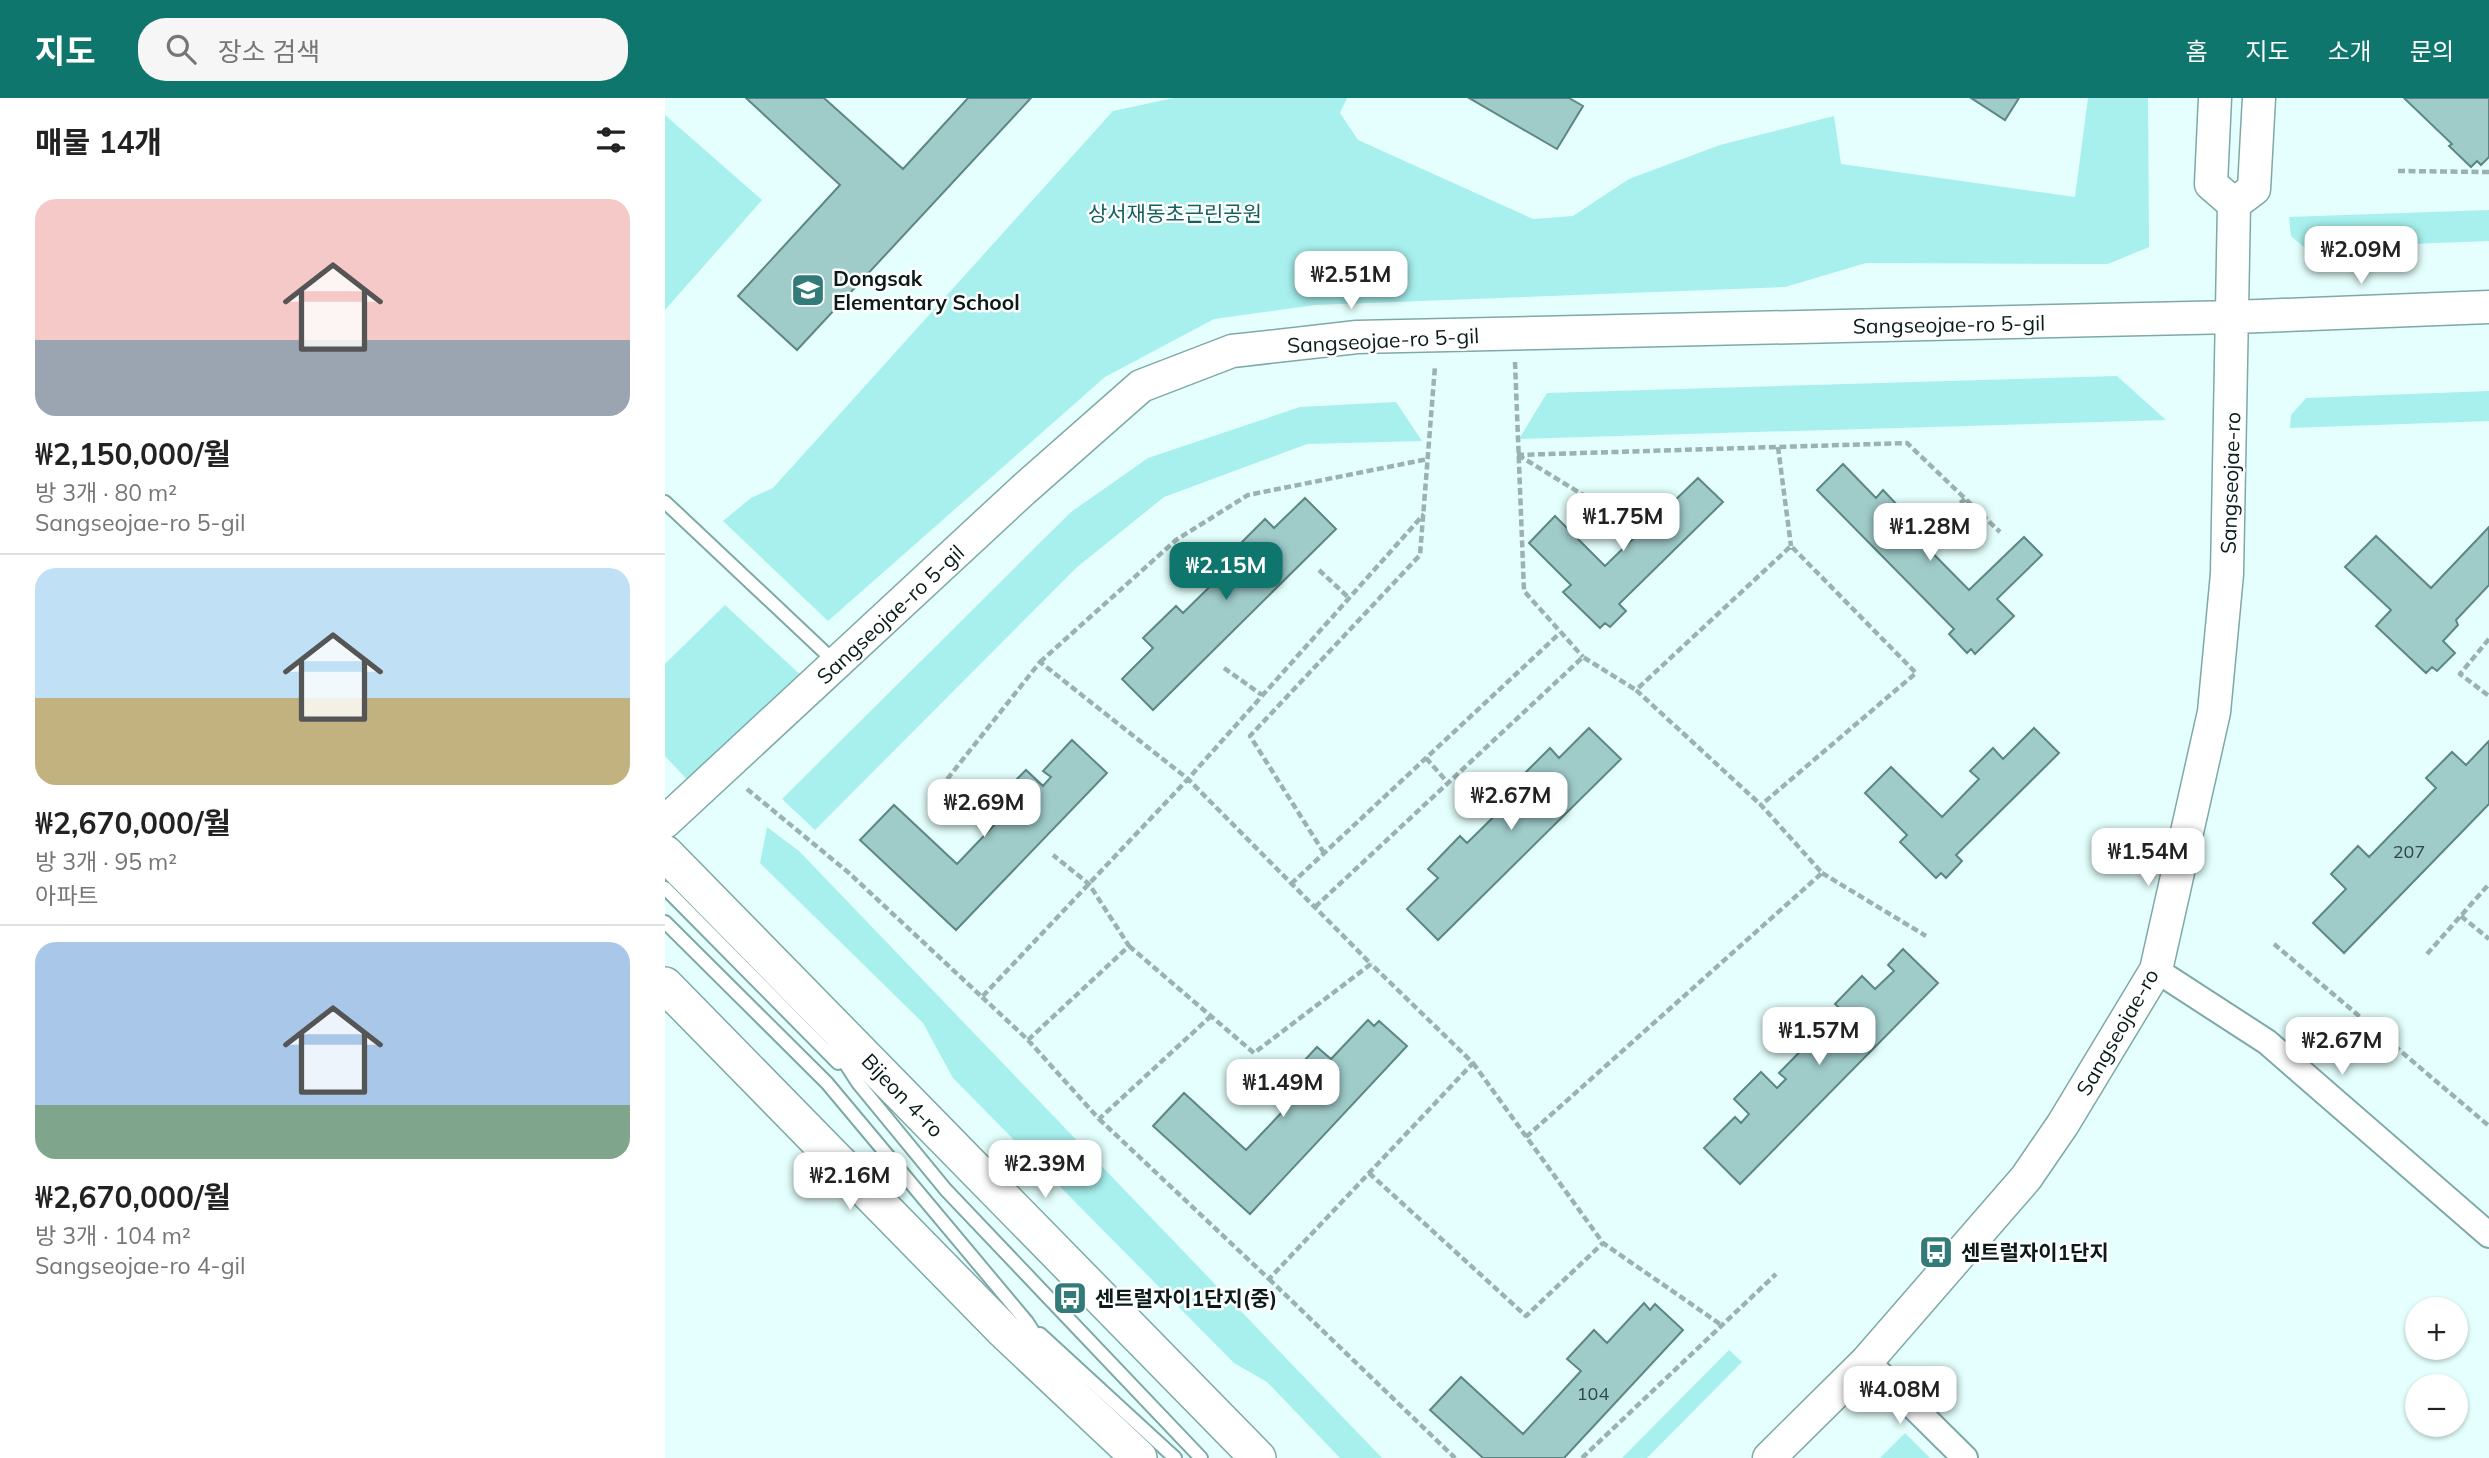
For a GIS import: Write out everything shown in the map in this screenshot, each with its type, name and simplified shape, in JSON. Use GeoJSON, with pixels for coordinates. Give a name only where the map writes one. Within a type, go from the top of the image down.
{"type":"FeatureCollection","features":[{"type":"Feature","properties":{"kind":"main road","name":"Bijeon 4-ro"},"geometry":{"type":"LineString","coordinates":[[665,853],[1258,1458]]}},
{"type":"Feature","properties":{"kind":"main road"},"geometry":{"type":"LineString","coordinates":[[665,985],[1004,1331],[1139,1458]]}},
{"type":"Feature","properties":{"kind":"street"},"geometry":{"type":"LineString","coordinates":[[2215,98],[2211,184],[2234,204],[2254,189],[2259,98]]}},
{"type":"Feature","properties":{"kind":"street","name":"Sangseojae-ro"},"geometry":{"type":"LineString","coordinates":[[1769,1458],[1867,1361],[2026,1178],[2063,1124],[2156,970],[2214,712],[2227,574],[2234,317],[2234,204]]}},
{"type":"Feature","properties":{"kind":"street","name":"Sangseojae-ro 5-gil"},"geometry":{"type":"LineString","coordinates":[[665,822],[1141,386],[1232,351],[1357,337],[2234,317],[2489,307]]}},
{"type":"Feature","properties":{"kind":"street"},"geometry":{"type":"LineString","coordinates":[[2156,970],[2267,1042],[2489,1235]]}},
{"type":"Feature","properties":{"kind":"street"},"geometry":{"type":"LineString","coordinates":[[1867,1361],[1965,1458]]}},
{"type":"Feature","properties":{"kind":"lane"},"geometry":{"type":"LineString","coordinates":[[665,502],[837,663]]}},
{"type":"Feature","properties":{"kind":"lane"},"geometry":{"type":"LineString","coordinates":[[665,888],[858,1083],[946,1190],[1201,1458]]}},
{"type":"Feature","properties":{"kind":"lane"},"geometry":{"type":"LineString","coordinates":[[665,922],[827,1083],[1027,1321],[1175,1458]]}},
{"type":"Feature","properties":{"kind":"lane"},"geometry":{"type":"LineString","coordinates":[[791,981],[858,1083]]}},
{"type":"Feature","properties":{"kind":"lane"},"geometry":{"type":"LineString","coordinates":[[1027,1321],[1076,1397]]}},
{"type":"Feature","properties":{"kind":"path"},"geometry":{"type":"LineString","coordinates":[[2398,171],[2489,172]]}},
{"type":"Feature","properties":{"kind":"path"},"geometry":{"type":"LineString","coordinates":[[1514,334],[1524,591],[1583,657],[1636,690],[1761,805],[1822,873],[1926,936]]}},
{"type":"Feature","properties":{"kind":"path"},"geometry":{"type":"LineString","coordinates":[[1324,853],[1250,736],[1420,555],[1437,336]]}},
{"type":"Feature","properties":{"kind":"path"},"geometry":{"type":"LineString","coordinates":[[1517,455],[1907,443],[2000,532]]}},
{"type":"Feature","properties":{"kind":"path"},"geometry":{"type":"LineString","coordinates":[[1761,805],[1916,673],[1791,546],[1778,447]]}},
{"type":"Feature","properties":{"kind":"path"},"geometry":{"type":"LineString","coordinates":[[1517,455],[1606,509]]}},
{"type":"Feature","properties":{"kind":"path"},"geometry":{"type":"LineString","coordinates":[[941,787],[1040,662],[1176,540],[1248,495],[1428,459]]}},
{"type":"Feature","properties":{"kind":"path"},"geometry":{"type":"LineString","coordinates":[[1936,523],[1965,499]]}},
{"type":"Feature","properties":{"kind":"path"},"geometry":{"type":"LineString","coordinates":[[982,997],[1188,779],[1424,514]]}},
{"type":"Feature","properties":{"kind":"path"},"geometry":{"type":"LineString","coordinates":[[1636,690],[1791,546]]}},
{"type":"Feature","properties":{"kind":"path"},"geometry":{"type":"LineString","coordinates":[[1319,570],[1349,598]]}},
{"type":"Feature","properties":{"kind":"path"},"geometry":{"type":"LineString","coordinates":[[1291,884],[1560,633]]}},
{"type":"Feature","properties":{"kind":"path"},"geometry":{"type":"LineString","coordinates":[[2489,639],[2459,674],[2489,696]]}},
{"type":"Feature","properties":{"kind":"path"},"geometry":{"type":"LineString","coordinates":[[1315,907],[1583,657]]}},
{"type":"Feature","properties":{"kind":"path"},"geometry":{"type":"LineString","coordinates":[[1040,662],[1188,779],[1473,1063],[1603,1243],[1720,1324]]}},
{"type":"Feature","properties":{"kind":"path"},"geometry":{"type":"LineString","coordinates":[[1224,668],[1262,695]]}},
{"type":"Feature","properties":{"kind":"path"},"geometry":{"type":"LineString","coordinates":[[1426,758],[1448,783]]}},
{"type":"Feature","properties":{"kind":"path"},"geometry":{"type":"LineString","coordinates":[[722,769],[849,873],[1028,1040],[1099,1119],[1455,1458]]}},
{"type":"Feature","properties":{"kind":"path"},"geometry":{"type":"LineString","coordinates":[[1053,855],[1089,884],[1129,946],[1254,1053],[1371,964]]}},
{"type":"Feature","properties":{"kind":"path"},"geometry":{"type":"LineString","coordinates":[[1526,1136],[1822,873]]}},
{"type":"Feature","properties":{"kind":"path"},"geometry":{"type":"LineString","coordinates":[[2427,954],[2489,884]]}},
{"type":"Feature","properties":{"kind":"path"},"geometry":{"type":"LineString","coordinates":[[2461,916],[2489,939]]}},
{"type":"Feature","properties":{"kind":"path"},"geometry":{"type":"LineString","coordinates":[[2274,944],[2489,1126]]}},
{"type":"Feature","properties":{"kind":"path"},"geometry":{"type":"LineString","coordinates":[[1028,1040],[1129,946]]}},
{"type":"Feature","properties":{"kind":"path"},"geometry":{"type":"LineString","coordinates":[[1099,1119],[1211,1016]]}},
{"type":"Feature","properties":{"kind":"path"},"geometry":{"type":"LineString","coordinates":[[1269,1279],[1473,1063]]}},
{"type":"Feature","properties":{"kind":"path"},"geometry":{"type":"LineString","coordinates":[[1370,1173],[1527,1316],[1603,1243]]}},
{"type":"Feature","properties":{"kind":"path"},"geometry":{"type":"LineString","coordinates":[[1582,1458],[1720,1324],[1776,1274]]}},
{"type":"Feature","properties":{"kind":"green space","name":"상서재동초근린공원"},"geometry":{"type":"Polygon","coordinates":[[[1174,98],[1347,98],[1340,113],[1358,140],[1533,219],[1573,216],[1629,179],[1720,145],[1834,116],[1841,164],[2075,197],[2088,98],[2148,98],[2149,247],[2108,264],[1866,263],[1785,287],[1315,305],[1214,319],[1105,377],[828,621],[723,521],[751,498],[773,488],[1113,111],[1174,98]]]}},
{"type":"Feature","properties":{"kind":"green space"},"geometry":{"type":"Polygon","coordinates":[[[665,115],[762,200],[665,310],[665,115]]]}},
{"type":"Feature","properties":{"kind":"green space"},"geometry":{"type":"Polygon","coordinates":[[[2489,210],[2489,241],[2305,248],[2291,236],[2289,217],[2489,210]]]}},
{"type":"Feature","properties":{"kind":"green space"},"geometry":{"type":"Polygon","coordinates":[[[2117,376],[2166,420],[1519,439],[1547,393],[2117,376]]]}},
{"type":"Feature","properties":{"kind":"green space"},"geometry":{"type":"Polygon","coordinates":[[[2489,391],[2489,421],[2290,428],[2291,415],[2306,398],[2489,391]]]}},
{"type":"Feature","properties":{"kind":"green space"},"geometry":{"type":"Polygon","coordinates":[[[1396,402],[1422,441],[1307,444],[1164,497],[1076,568],[815,830],[782,799],[1071,512],[1148,458],[1300,407],[1396,402]]]}},
{"type":"Feature","properties":{"kind":"green space"},"geometry":{"type":"Polygon","coordinates":[[[725,605],[805,679],[694,787],[665,756],[665,664],[725,605]]]}},
{"type":"Feature","properties":{"kind":"green space"},"geometry":{"type":"Polygon","coordinates":[[[767,827],[799,851],[1382,1458],[1340,1458],[1267,1382],[1234,1363],[953,1078],[923,1023],[760,863],[767,827]]]}},
{"type":"Feature","properties":{"kind":"green space"},"geometry":{"type":"Polygon","coordinates":[[[1729,1350],[1742,1362],[1647,1458],[1622,1458],[1729,1350]]]}},
{"type":"Feature","properties":{"kind":"green space"},"geometry":{"type":"Polygon","coordinates":[[[1905,1433],[1930,1458],[1880,1458],[1905,1433]]]}},
{"type":"Feature","properties":{"kind":"building"},"geometry":{"type":"Polygon","coordinates":[[[746,98],[824,98],[903,169],[968,98],[1031,98],[797,350],[738,296],[840,185],[746,98]]]}},
{"type":"Feature","properties":{"kind":"building"},"geometry":{"type":"Polygon","coordinates":[[[1469,98],[1569,98],[1583,106],[1557,149],[1469,98]]]}},
{"type":"Feature","properties":{"kind":"building"},"geometry":{"type":"Polygon","coordinates":[[[1971,98],[2019,98],[2005,120],[1971,98]]]}},
{"type":"Feature","properties":{"kind":"building"},"geometry":{"type":"Polygon","coordinates":[[[2404,98],[2489,98],[2489,157],[2481,165],[2477,161],[2471,167],[2449,146],[2452,144],[2404,98]]]}},
{"type":"Feature","properties":{"kind":"building"},"geometry":{"type":"Polygon","coordinates":[[[1843,464],[1876,498],[1883,490],[1900,508],[1894,514],[1969,590],[2024,537],[2042,555],[1997,599],[2014,616],[1975,654],[1971,649],[1967,653],[1949,634],[1954,629],[1817,490],[1843,464]]]}},
{"type":"Feature","properties":{"kind":"building"},"geometry":{"type":"Polygon","coordinates":[[[1698,478],[1723,502],[1619,604],[1626,611],[1610,627],[1605,623],[1600,628],[1563,592],[1571,585],[1529,543],[1555,516],[1605,566],[1643,529],[1634,520],[1657,498],[1667,508],[1698,478]]]}},
{"type":"Feature","properties":{"kind":"building"},"geometry":{"type":"Polygon","coordinates":[[[1305,498],[1336,529],[1153,710],[1122,679],[1153,648],[1143,638],[1176,606],[1183,613],[1241,556],[1234,550],[1265,519],[1274,528],[1305,498]]]}},
{"type":"Feature","properties":{"kind":"building"},"geometry":{"type":"Polygon","coordinates":[[[2489,527],[2489,585],[2456,620],[2458,625],[2443,641],[2455,653],[2437,671],[2432,667],[2426,673],[2376,626],[2391,610],[2345,567],[2376,536],[2431,588],[2489,527]]]}},
{"type":"Feature","properties":{"kind":"building"},"geometry":{"type":"Polygon","coordinates":[[[1589,728],[1621,759],[1438,940],[1407,909],[1438,878],[1428,869],[1460,836],[1467,843],[1525,786],[1519,779],[1550,748],[1559,758],[1589,728]]]}},
{"type":"Feature","properties":{"kind":"building"},"geometry":{"type":"Polygon","coordinates":[[[2034,728],[2059,753],[1956,855],[1962,861],[1946,878],[1941,873],[1936,878],[1900,842],[1907,835],[1865,793],[1891,767],[1942,817],[1979,779],[1970,771],[1993,748],[2003,759],[2034,728]]]}},
{"type":"Feature","properties":{"kind":"building"},"geometry":{"type":"Polygon","coordinates":[[[1072,740],[1107,773],[956,930],[860,840],[894,805],[957,864],[1001,818],[1006,823],[1018,811],[1001,795],[1026,770],[1043,786],[1051,777],[1043,771],[1072,740]]]}},
{"type":"Feature","properties":{"kind":"building"},"geometry":{"type":"Polygon","coordinates":[[[2489,741],[2489,804],[2344,953],[2313,923],[2346,889],[2331,874],[2358,846],[2369,857],[2436,788],[2426,778],[2452,752],[2466,765],[2489,741]]]}},
{"type":"Feature","properties":{"kind":"building"},"geometry":{"type":"Polygon","coordinates":[[[1903,949],[1938,983],[1740,1184],[1704,1148],[1735,1117],[1741,1123],[1749,1114],[1734,1099],[1761,1072],[1777,1088],[1786,1079],[1779,1073],[1833,1018],[1838,1023],[1847,1015],[1835,1004],[1862,976],[1875,989],[1894,971],[1888,965],[1903,949]]]}},
{"type":"Feature","properties":{"kind":"building"},"geometry":{"type":"Polygon","coordinates":[[[1368,1020],[1374,1026],[1379,1021],[1407,1046],[1250,1214],[1153,1126],[1184,1093],[1246,1150],[1305,1088],[1291,1075],[1317,1047],[1331,1059],[1368,1020]]]}},
{"type":"Feature","properties":{"kind":"building"},"geometry":{"type":"Polygon","coordinates":[[[1644,1303],[1650,1310],[1655,1304],[1683,1330],[1564,1458],[1483,1458],[1430,1410],[1461,1377],[1523,1434],[1581,1371],[1567,1359],[1594,1330],[1607,1343],[1644,1303]]]}},
{"type":"Feature","properties":{"kind":"place","name":"Dongsak Elementary School"},"geometry":{"type":"Point","coordinates":[808,290]}},
{"type":"Feature","properties":{"kind":"place","name":"센트럴자이1단지"},"geometry":{"type":"Point","coordinates":[1936,1252]}},
{"type":"Feature","properties":{"kind":"place","name":"센트럴자이1단지(중)"},"geometry":{"type":"Point","coordinates":[1070,1298]}}]}
